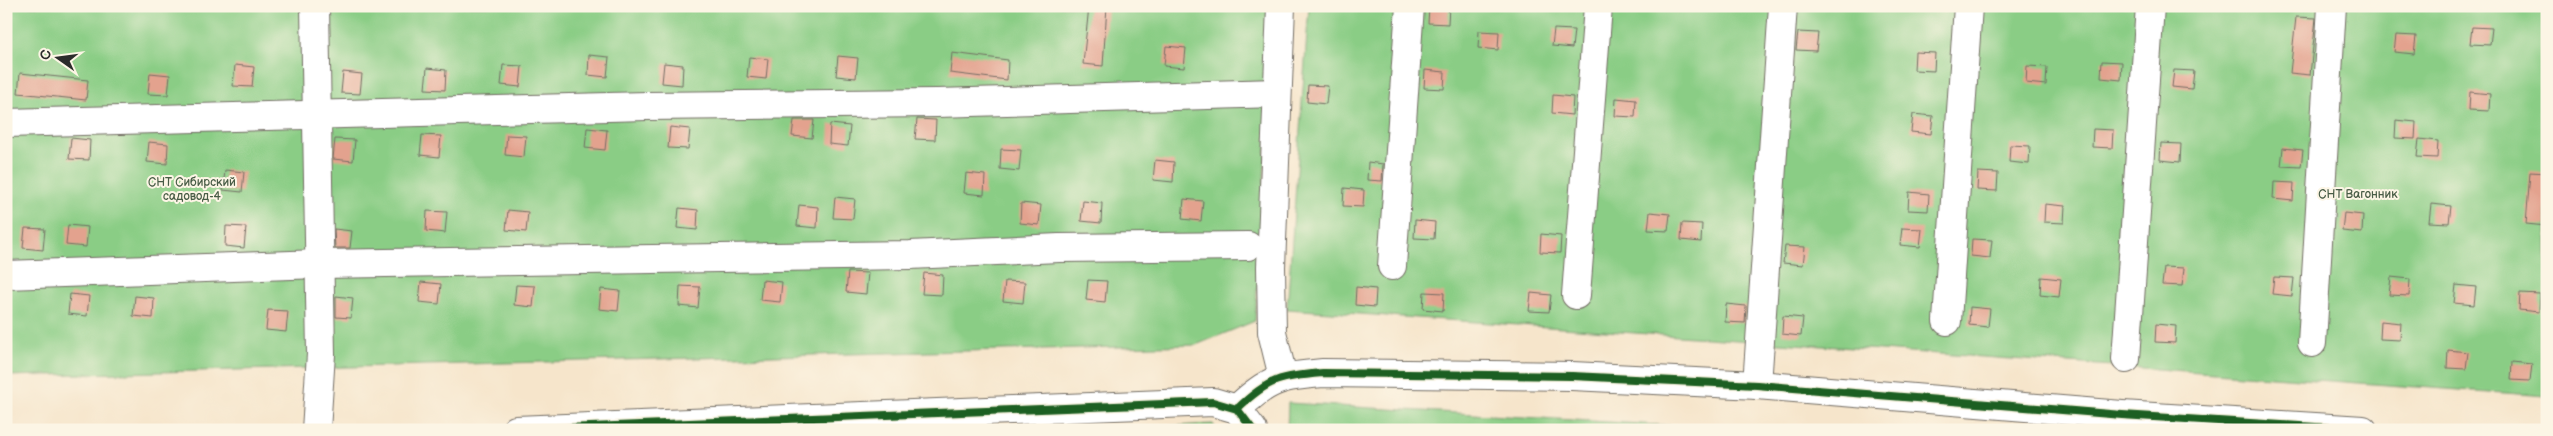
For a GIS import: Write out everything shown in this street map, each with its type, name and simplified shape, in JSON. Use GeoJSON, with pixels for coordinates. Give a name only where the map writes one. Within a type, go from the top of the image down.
{"type":"FeatureCollection","features":[{"type":"Feature","properties":{"kind":"street"},"geometry":{"type":"LineString","coordinates":[[315,6],[321,354],[316,430]]}},
{"type":"Feature","properties":{"kind":"street"},"geometry":{"type":"LineString","coordinates":[[1281,6],[1271,268],[1272,332],[1283,376]]}},
{"type":"Feature","properties":{"kind":"street"},"geometry":{"type":"LineString","coordinates":[[1392,266],[1410,6]]}},
{"type":"Feature","properties":{"kind":"street"},"geometry":{"type":"LineString","coordinates":[[1576,295],[1598,6]]}},
{"type":"Feature","properties":{"kind":"street"},"geometry":{"type":"LineString","coordinates":[[1757,385],[1783,6]]}},
{"type":"Feature","properties":{"kind":"street"},"geometry":{"type":"LineString","coordinates":[[1947,321],[1968,6]]}},
{"type":"Feature","properties":{"kind":"street"},"geometry":{"type":"LineString","coordinates":[[2126,359],[2150,6]]}},
{"type":"Feature","properties":{"kind":"street"},"geometry":{"type":"LineString","coordinates":[[2312,343],[2332,6]]}},
{"type":"Feature","properties":{"kind":"street"},"geometry":{"type":"LineString","coordinates":[[6,123],[318,113],[647,106],[936,103],[1277,92]]}},
{"type":"Feature","properties":{"kind":"street"},"geometry":{"type":"LineString","coordinates":[[6,275],[320,264],[910,255],[1059,248],[1248,246]]}},
{"type":"Feature","properties":{"kind":"street"},"geometry":{"type":"LineString","coordinates":[[516,430],[1213,402],[1245,419],[1257,390],[1283,376],[1323,373],[1572,376],[1757,385],[2122,415],[2363,430]]}},
{"type":"Feature","properties":{"kind":"green space","name":"СНТ Сибирский садовод-4"},"geometry":{"type":"Polygon","coordinates":[[[6,6],[1275,6],[1255,321],[1196,345],[6,376],[6,6]]]}},
{"type":"Feature","properties":{"kind":"green space","name":"СНТ Вагонник"},"geometry":{"type":"Polygon","coordinates":[[[1309,6],[2547,6],[2547,396],[1287,309],[1309,6]]]}},
{"type":"Feature","properties":{"kind":"green space"},"geometry":{"type":"Polygon","coordinates":[[[1288,403],[1742,430],[1287,430],[1288,403]]]}},
{"type":"Feature","properties":{"kind":"green space"},"geometry":{"type":"Polygon","coordinates":[[[1213,424],[1216,430],[1098,430],[1213,424]]]}},
{"type":"Feature","properties":{"kind":"building"},"geometry":{"type":"Polygon","coordinates":[[[1089,6],[1107,6],[1103,66],[1083,64],[1089,6]]]}},
{"type":"Feature","properties":{"kind":"building"},"geometry":{"type":"Polygon","coordinates":[[[1429,6],[1449,6],[1448,24],[1428,23],[1429,6]]]}},
{"type":"Feature","properties":{"kind":"building"},"geometry":{"type":"Polygon","coordinates":[[[2296,17],[2316,18],[2310,75],[2290,73],[2296,17]]]}},
{"type":"Feature","properties":{"kind":"building"},"geometry":{"type":"Polygon","coordinates":[[[2472,27],[2492,28],[2490,45],[2470,44],[2472,27]]]}},
{"type":"Feature","properties":{"kind":"building"},"geometry":{"type":"Polygon","coordinates":[[[1554,29],[1574,30],[1572,48],[1552,46],[1554,29]]]}},
{"type":"Feature","properties":{"kind":"building"},"geometry":{"type":"Polygon","coordinates":[[[1479,31],[1499,32],[1498,50],[1478,48],[1479,31]]]}},
{"type":"Feature","properties":{"kind":"building"},"geometry":{"type":"Polygon","coordinates":[[[1798,32],[1818,33],[1816,51],[1796,50],[1798,32]]]}},
{"type":"Feature","properties":{"kind":"building"},"geometry":{"type":"Polygon","coordinates":[[[2396,35],[2416,36],[2414,54],[2394,52],[2396,35]]]}},
{"type":"Feature","properties":{"kind":"building"},"geometry":{"type":"Polygon","coordinates":[[[1166,46],[1186,48],[1184,68],[1164,66],[1166,46]]]}},
{"type":"Feature","properties":{"kind":"building"},"geometry":{"type":"Polygon","coordinates":[[[1915,52],[1935,53],[1934,71],[1914,70],[1915,52]]]}},
{"type":"Feature","properties":{"kind":"building"},"geometry":{"type":"Polygon","coordinates":[[[952,53],[1008,60],[1007,80],[950,73],[952,53]]]}},
{"type":"Feature","properties":{"kind":"building"},"geometry":{"type":"Polygon","coordinates":[[[589,55],[609,57],[607,77],[588,75],[589,55]]]}},
{"type":"Feature","properties":{"kind":"building"},"geometry":{"type":"Polygon","coordinates":[[[838,56],[858,58],[856,78],[836,76],[838,56]]]}},
{"type":"Feature","properties":{"kind":"building"},"geometry":{"type":"Polygon","coordinates":[[[749,57],[768,59],[766,79],[747,77],[749,57]]]}},
{"type":"Feature","properties":{"kind":"building"},"geometry":{"type":"Polygon","coordinates":[[[2102,61],[2122,62],[2121,80],[2101,78],[2102,61]]]}},
{"type":"Feature","properties":{"kind":"building"},"geometry":{"type":"Polygon","coordinates":[[[664,63],[683,65],[682,85],[662,83],[664,63]]]}},
{"type":"Feature","properties":{"kind":"building"},"geometry":{"type":"Polygon","coordinates":[[[235,65],[254,67],[252,87],[233,86],[235,65]]]}},
{"type":"Feature","properties":{"kind":"building"},"geometry":{"type":"Polygon","coordinates":[[[503,65],[522,66],[520,87],[501,85],[503,65]]]}},
{"type":"Feature","properties":{"kind":"building"},"geometry":{"type":"Polygon","coordinates":[[[2027,66],[2047,67],[2046,85],[2026,83],[2027,66]]]}},
{"type":"Feature","properties":{"kind":"building"},"geometry":{"type":"Polygon","coordinates":[[[427,68],[446,70],[445,90],[425,89],[427,68]]]}},
{"type":"Feature","properties":{"kind":"building"},"geometry":{"type":"Polygon","coordinates":[[[1425,70],[1445,72],[1444,89],[1424,88],[1425,70]]]}},
{"type":"Feature","properties":{"kind":"building"},"geometry":{"type":"Polygon","coordinates":[[[2174,70],[2194,71],[2192,89],[2172,87],[2174,70]]]}},
{"type":"Feature","properties":{"kind":"building"},"geometry":{"type":"Polygon","coordinates":[[[343,72],[362,74],[360,94],[341,93],[343,72]]]}},
{"type":"Feature","properties":{"kind":"building"},"geometry":{"type":"Polygon","coordinates":[[[20,73],[88,80],[86,100],[18,93],[20,73]]]}},
{"type":"Feature","properties":{"kind":"building"},"geometry":{"type":"Polygon","coordinates":[[[150,73],[170,75],[168,95],[148,94],[150,73]]]}},
{"type":"Feature","properties":{"kind":"building"},"geometry":{"type":"Polygon","coordinates":[[[1308,85],[1328,86],[1326,104],[1307,102],[1308,85]]]}},
{"type":"Feature","properties":{"kind":"building"},"geometry":{"type":"Polygon","coordinates":[[[2470,92],[2490,94],[2489,111],[2469,110],[2470,92]]]}},
{"type":"Feature","properties":{"kind":"building"},"geometry":{"type":"Polygon","coordinates":[[[1553,95],[1573,97],[1572,115],[1552,113],[1553,95]]]}},
{"type":"Feature","properties":{"kind":"building"},"geometry":{"type":"Polygon","coordinates":[[[1616,98],[1636,100],[1635,117],[1615,116],[1616,98]]]}},
{"type":"Feature","properties":{"kind":"building"},"geometry":{"type":"Polygon","coordinates":[[[1913,114],[1933,116],[1931,134],[1911,132],[1913,114]]]}},
{"type":"Feature","properties":{"kind":"building"},"geometry":{"type":"Polygon","coordinates":[[[917,119],[936,120],[935,140],[915,139],[917,119]]]}},
{"type":"Feature","properties":{"kind":"building"},"geometry":{"type":"Polygon","coordinates":[[[794,120],[814,120],[812,138],[792,136],[794,120]]]}},
{"type":"Feature","properties":{"kind":"building"},"geometry":{"type":"Polygon","coordinates":[[[2396,120],[2416,122],[2415,139],[2395,138],[2396,120]]]}},
{"type":"Feature","properties":{"kind":"building"},"geometry":{"type":"Polygon","coordinates":[[[830,124],[850,126],[848,146],[829,144],[830,124]]]}},
{"type":"Feature","properties":{"kind":"building"},"geometry":{"type":"Polygon","coordinates":[[[670,127],[690,129],[688,149],[668,148],[670,127]]]}},
{"type":"Feature","properties":{"kind":"building"},"geometry":{"type":"Polygon","coordinates":[[[587,128],[607,130],[605,150],[585,148],[587,128]]]}},
{"type":"Feature","properties":{"kind":"building"},"geometry":{"type":"Polygon","coordinates":[[[2093,129],[2113,130],[2112,148],[2092,147],[2093,129]]]}},
{"type":"Feature","properties":{"kind":"building"},"geometry":{"type":"Polygon","coordinates":[[[422,135],[441,136],[439,157],[420,155],[422,135]]]}},
{"type":"Feature","properties":{"kind":"building"},"geometry":{"type":"Polygon","coordinates":[[[507,135],[526,136],[524,157],[505,155],[507,135]]]}},
{"type":"Feature","properties":{"kind":"building"},"geometry":{"type":"Polygon","coordinates":[[[71,138],[90,140],[89,160],[69,159],[71,138]]]}},
{"type":"Feature","properties":{"kind":"building"},"geometry":{"type":"Polygon","coordinates":[[[335,139],[355,140],[353,161],[333,159],[335,139]]]}},
{"type":"Feature","properties":{"kind":"building"},"geometry":{"type":"Polygon","coordinates":[[[2419,139],[2438,141],[2437,158],[2417,157],[2419,139]]]}},
{"type":"Feature","properties":{"kind":"building"},"geometry":{"type":"Polygon","coordinates":[[[149,142],[168,144],[167,164],[147,162],[149,142]]]}},
{"type":"Feature","properties":{"kind":"building"},"geometry":{"type":"Polygon","coordinates":[[[2161,143],[2181,144],[2180,162],[2160,160],[2161,143]]]}},
{"type":"Feature","properties":{"kind":"building"},"geometry":{"type":"Polygon","coordinates":[[[2010,145],[2030,146],[2029,164],[2009,162],[2010,145]]]}},
{"type":"Feature","properties":{"kind":"building"},"geometry":{"type":"Polygon","coordinates":[[[2283,148],[2303,150],[2301,167],[2281,166],[2283,148]]]}},
{"type":"Feature","properties":{"kind":"building"},"geometry":{"type":"Polygon","coordinates":[[[1001,149],[1021,150],[1019,171],[1000,169],[1001,149]]]}},
{"type":"Feature","properties":{"kind":"building"},"geometry":{"type":"Polygon","coordinates":[[[1155,160],[1174,162],[1173,182],[1153,180],[1155,160]]]}},
{"type":"Feature","properties":{"kind":"building"},"geometry":{"type":"Polygon","coordinates":[[[1368,162],[1383,164],[1382,181],[1367,180],[1368,162]]]}},
{"type":"Feature","properties":{"kind":"building"},"geometry":{"type":"Polygon","coordinates":[[[225,170],[244,172],[242,192],[223,190],[225,170]]]}},
{"type":"Feature","properties":{"kind":"building"},"geometry":{"type":"Polygon","coordinates":[[[1978,172],[1998,173],[1997,191],[1977,190],[1978,172]]]}},
{"type":"Feature","properties":{"kind":"building"},"geometry":{"type":"Polygon","coordinates":[[[2530,172],[2547,173],[2546,226],[2526,224],[2530,172]]]}},
{"type":"Feature","properties":{"kind":"building"},"geometry":{"type":"Polygon","coordinates":[[[966,173],[985,175],[984,195],[964,193],[966,173]]]}},
{"type":"Feature","properties":{"kind":"building"},"geometry":{"type":"Polygon","coordinates":[[[2274,182],[2294,183],[2293,201],[2273,199],[2274,182]]]}},
{"type":"Feature","properties":{"kind":"building"},"geometry":{"type":"Polygon","coordinates":[[[1344,188],[1364,190],[1363,207],[1343,206],[1344,188]]]}},
{"type":"Feature","properties":{"kind":"building"},"geometry":{"type":"Polygon","coordinates":[[[1909,192],[1929,194],[1928,211],[1908,210],[1909,192]]]}},
{"type":"Feature","properties":{"kind":"building"},"geometry":{"type":"Polygon","coordinates":[[[835,197],[855,199],[853,219],[833,218],[835,197]]]}},
{"type":"Feature","properties":{"kind":"building"},"geometry":{"type":"Polygon","coordinates":[[[1184,199],[1203,201],[1201,221],[1182,219],[1184,199]]]}},
{"type":"Feature","properties":{"kind":"building"},"geometry":{"type":"Polygon","coordinates":[[[1083,201],[1102,203],[1101,223],[1081,221],[1083,201]]]}},
{"type":"Feature","properties":{"kind":"building"},"geometry":{"type":"Polygon","coordinates":[[[1021,203],[1041,205],[1039,225],[1020,223],[1021,203]]]}},
{"type":"Feature","properties":{"kind":"building"},"geometry":{"type":"Polygon","coordinates":[[[2045,204],[2065,206],[2064,223],[2044,222],[2045,204]]]}},
{"type":"Feature","properties":{"kind":"building"},"geometry":{"type":"Polygon","coordinates":[[[2431,204],[2451,206],[2449,223],[2429,222],[2431,204]]]}},
{"type":"Feature","properties":{"kind":"building"},"geometry":{"type":"Polygon","coordinates":[[[799,205],[818,207],[817,228],[797,226],[799,205]]]}},
{"type":"Feature","properties":{"kind":"building"},"geometry":{"type":"Polygon","coordinates":[[[679,208],[698,210],[697,230],[677,228],[679,208]]]}},
{"type":"Feature","properties":{"kind":"building"},"geometry":{"type":"Polygon","coordinates":[[[508,210],[528,212],[526,232],[506,230],[508,210]]]}},
{"type":"Feature","properties":{"kind":"building"},"geometry":{"type":"Polygon","coordinates":[[[427,211],[447,212],[445,233],[426,231],[427,211]]]}},
{"type":"Feature","properties":{"kind":"building"},"geometry":{"type":"Polygon","coordinates":[[[1650,212],[1670,214],[1668,231],[1648,230],[1650,212]]]}},
{"type":"Feature","properties":{"kind":"building"},"geometry":{"type":"Polygon","coordinates":[[[2344,213],[2363,215],[2362,233],[2342,231],[2344,213]]]}},
{"type":"Feature","properties":{"kind":"building"},"geometry":{"type":"Polygon","coordinates":[[[1415,220],[1435,222],[1434,239],[1414,238],[1415,220]]]}},
{"type":"Feature","properties":{"kind":"building"},"geometry":{"type":"Polygon","coordinates":[[[1682,223],[1702,224],[1701,242],[1681,240],[1682,223]]]}},
{"type":"Feature","properties":{"kind":"building"},"geometry":{"type":"Polygon","coordinates":[[[68,225],[88,227],[86,247],[66,245],[68,225]]]}},
{"type":"Feature","properties":{"kind":"building"},"geometry":{"type":"Polygon","coordinates":[[[226,226],[246,227],[244,248],[225,246],[226,226]]]}},
{"type":"Feature","properties":{"kind":"building"},"geometry":{"type":"Polygon","coordinates":[[[25,228],[45,229],[43,250],[23,248],[25,228]]]}},
{"type":"Feature","properties":{"kind":"building"},"geometry":{"type":"Polygon","coordinates":[[[1902,228],[1922,229],[1920,247],[1900,245],[1902,228]]]}},
{"type":"Feature","properties":{"kind":"building"},"geometry":{"type":"Polygon","coordinates":[[[334,229],[352,231],[350,248],[335,248],[334,229]]]}},
{"type":"Feature","properties":{"kind":"building"},"geometry":{"type":"Polygon","coordinates":[[[1541,234],[1561,236],[1560,253],[1540,252],[1541,234]]]}},
{"type":"Feature","properties":{"kind":"building"},"geometry":{"type":"Polygon","coordinates":[[[1972,239],[1992,240],[1990,258],[1971,256],[1972,239]]]}},
{"type":"Feature","properties":{"kind":"building"},"geometry":{"type":"Polygon","coordinates":[[[1785,246],[1805,247],[1803,265],[1783,263],[1785,246]]]}},
{"type":"Feature","properties":{"kind":"building"},"geometry":{"type":"Polygon","coordinates":[[[2164,267],[2184,268],[2182,286],[2162,285],[2164,267]]]}},
{"type":"Feature","properties":{"kind":"building"},"geometry":{"type":"Polygon","coordinates":[[[848,272],[868,273],[866,294],[846,292],[848,272]]]}},
{"type":"Feature","properties":{"kind":"building"},"geometry":{"type":"Polygon","coordinates":[[[924,273],[943,275],[942,295],[922,294],[924,273]]]}},
{"type":"Feature","properties":{"kind":"building"},"geometry":{"type":"Polygon","coordinates":[[[2041,277],[2061,279],[2059,297],[2040,295],[2041,277]]]}},
{"type":"Feature","properties":{"kind":"building"},"geometry":{"type":"Polygon","coordinates":[[[2274,277],[2294,278],[2292,296],[2272,294],[2274,277]]]}},
{"type":"Feature","properties":{"kind":"building"},"geometry":{"type":"Polygon","coordinates":[[[2391,277],[2410,279],[2409,296],[2389,295],[2391,277]]]}},
{"type":"Feature","properties":{"kind":"building"},"geometry":{"type":"Polygon","coordinates":[[[762,280],[782,282],[780,302],[760,300],[762,280]]]}},
{"type":"Feature","properties":{"kind":"building"},"geometry":{"type":"Polygon","coordinates":[[[1088,280],[1107,281],[1105,302],[1086,300],[1088,280]]]}},
{"type":"Feature","properties":{"kind":"building"},"geometry":{"type":"Polygon","coordinates":[[[1005,281],[1025,282],[1023,303],[1003,301],[1005,281]]]}},
{"type":"Feature","properties":{"kind":"building"},"geometry":{"type":"Polygon","coordinates":[[[421,282],[441,284],[439,304],[419,302],[421,282]]]}},
{"type":"Feature","properties":{"kind":"building"},"geometry":{"type":"Polygon","coordinates":[[[516,285],[535,286],[533,307],[514,305],[516,285]]]}},
{"type":"Feature","properties":{"kind":"building"},"geometry":{"type":"Polygon","coordinates":[[[2456,285],[2476,287],[2474,305],[2454,303],[2456,285]]]}},
{"type":"Feature","properties":{"kind":"building"},"geometry":{"type":"Polygon","coordinates":[[[680,286],[700,287],[698,308],[679,306],[680,286]]]}},
{"type":"Feature","properties":{"kind":"building"},"geometry":{"type":"Polygon","coordinates":[[[1356,287],[1376,289],[1375,307],[1355,305],[1356,287]]]}},
{"type":"Feature","properties":{"kind":"building"},"geometry":{"type":"Polygon","coordinates":[[[601,289],[620,291],[618,311],[599,309],[601,289]]]}},
{"type":"Feature","properties":{"kind":"building"},"geometry":{"type":"Polygon","coordinates":[[[1424,292],[1444,293],[1443,311],[1423,309],[1424,292]]]}},
{"type":"Feature","properties":{"kind":"building"},"geometry":{"type":"Polygon","coordinates":[[[1531,293],[1551,295],[1549,312],[1529,311],[1531,293]]]}},
{"type":"Feature","properties":{"kind":"building"},"geometry":{"type":"Polygon","coordinates":[[[2520,293],[2540,294],[2539,312],[2519,310],[2520,293]]]}},
{"type":"Feature","properties":{"kind":"building"},"geometry":{"type":"Polygon","coordinates":[[[70,294],[89,296],[87,316],[68,314],[70,294]]]}},
{"type":"Feature","properties":{"kind":"building"},"geometry":{"type":"Polygon","coordinates":[[[135,296],[154,298],[153,318],[133,316],[135,296]]]}},
{"type":"Feature","properties":{"kind":"building"},"geometry":{"type":"Polygon","coordinates":[[[336,296],[353,298],[351,318],[336,317],[336,296]]]}},
{"type":"Feature","properties":{"kind":"building"},"geometry":{"type":"Polygon","coordinates":[[[1726,304],[1746,306],[1745,323],[1725,322],[1726,304]]]}},
{"type":"Feature","properties":{"kind":"building"},"geometry":{"type":"Polygon","coordinates":[[[1970,307],[1990,309],[1988,327],[1969,325],[1970,307]]]}},
{"type":"Feature","properties":{"kind":"building"},"geometry":{"type":"Polygon","coordinates":[[[268,310],[288,311],[286,332],[266,330],[268,310]]]}},
{"type":"Feature","properties":{"kind":"building"},"geometry":{"type":"Polygon","coordinates":[[[1783,316],[1803,318],[1801,336],[1782,334],[1783,316]]]}},
{"type":"Feature","properties":{"kind":"building"},"geometry":{"type":"Polygon","coordinates":[[[2381,321],[2401,323],[2400,340],[2380,339],[2381,321]]]}},
{"type":"Feature","properties":{"kind":"building"},"geometry":{"type":"Polygon","coordinates":[[[2156,324],[2176,326],[2175,343],[2155,342],[2156,324]]]}},
{"type":"Feature","properties":{"kind":"building"},"geometry":{"type":"Polygon","coordinates":[[[2448,350],[2468,352],[2466,369],[2447,368],[2448,350]]]}},
{"type":"Feature","properties":{"kind":"building"},"geometry":{"type":"Polygon","coordinates":[[[2512,362],[2532,364],[2530,381],[2511,380],[2512,362]]]}},
{"type":"Feature","properties":{"kind":"cycle path"},"geometry":{"type":"LineString","coordinates":[[1237,409],[1267,385],[1285,378],[1308,374],[1572,376],[1757,385],[2122,415],[2363,430]]}},
{"type":"Feature","properties":{"kind":"cycle path"},"geometry":{"type":"LineString","coordinates":[[516,430],[1213,402],[1237,409],[1253,430]]}}]}
